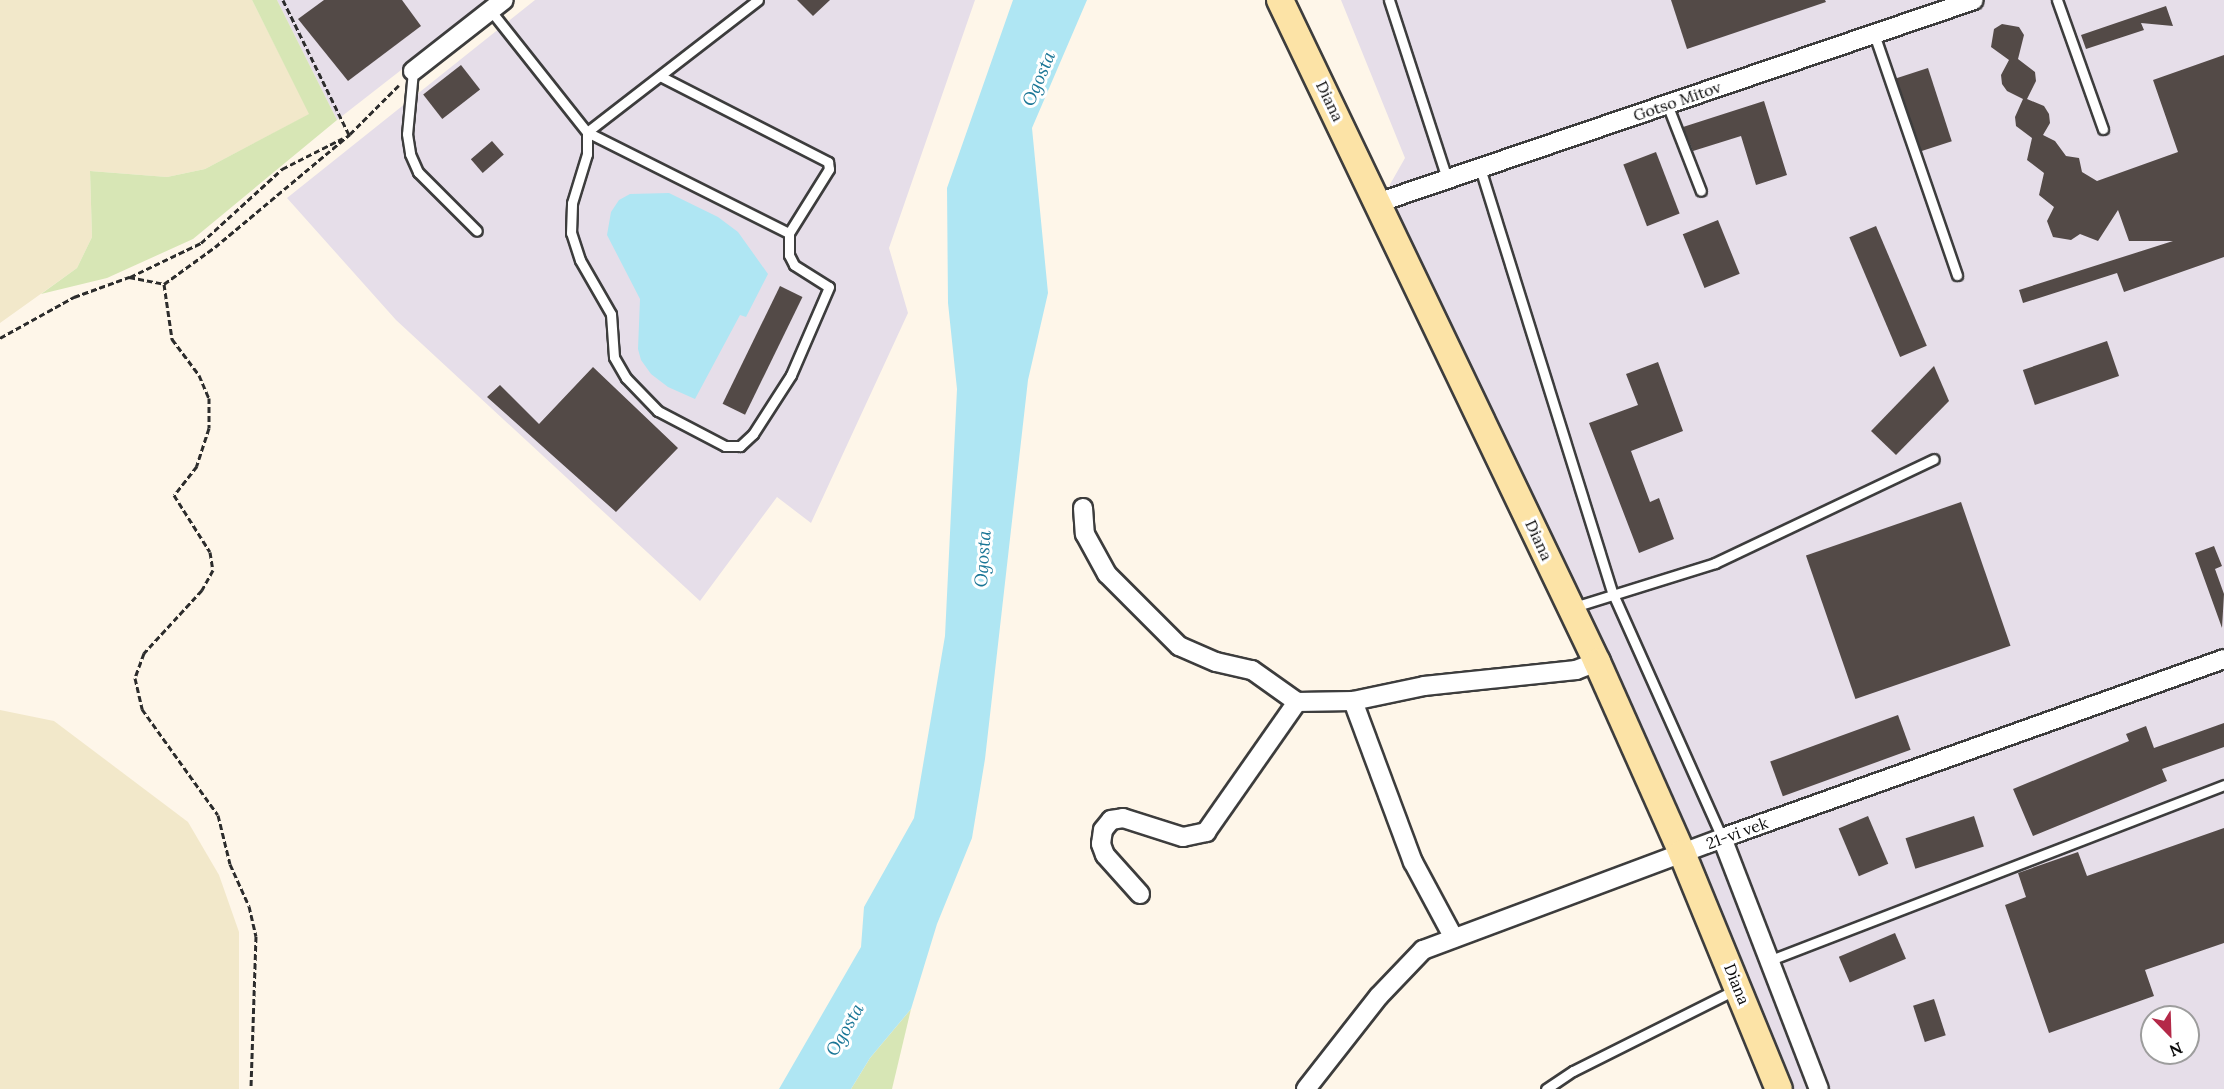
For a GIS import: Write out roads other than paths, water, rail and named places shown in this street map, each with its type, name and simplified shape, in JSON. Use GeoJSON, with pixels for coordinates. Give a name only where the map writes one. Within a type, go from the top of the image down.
{"type":"FeatureCollection","features":[{"type":"Feature","properties":{"kind":"main road","name":"Diana"},"geometry":{"type":"LineString","coordinates":[[1281,2],[1380,202],[1597,662],[1682,853],[1779,1089]]}},
{"type":"Feature","properties":{"kind":"street","name":"Gotso Mitov"},"geometry":{"type":"LineString","coordinates":[[1380,202],[1974,0]]}},
{"type":"Feature","properties":{"kind":"street"},"geometry":{"type":"LineString","coordinates":[[413,70],[498,5]]}},
{"type":"Feature","properties":{"kind":"street"},"geometry":{"type":"LineString","coordinates":[[1083,508],[1085,534],[1107,574],[1179,646],[1216,662],[1252,670],[1297,702],[1353,701],[1424,686],[1576,670],[1597,662]]}},
{"type":"Feature","properties":{"kind":"street","name":"21-vi vek"},"geometry":{"type":"LineString","coordinates":[[1306,1089],[1379,996],[1423,950],[1722,838],[2224,659]]}},
{"type":"Feature","properties":{"kind":"street"},"geometry":{"type":"LineString","coordinates":[[1353,701],[1413,862],[1454,938]]}},
{"type":"Feature","properties":{"kind":"street"},"geometry":{"type":"LineString","coordinates":[[1140,894],[1105,855],[1101,844],[1107,825],[1123,818],[1183,837],[1206,831],[1297,702]]}},
{"type":"Feature","properties":{"kind":"street"},"geometry":{"type":"LineString","coordinates":[[1722,838],[1819,1089]]}},
{"type":"Feature","properties":{"kind":"lane"},"geometry":{"type":"LineString","coordinates":[[587,132],[758,0]]}},
{"type":"Feature","properties":{"kind":"lane"},"geometry":{"type":"LineString","coordinates":[[1389,0],[1447,179]]}},
{"type":"Feature","properties":{"kind":"lane"},"geometry":{"type":"LineString","coordinates":[[2057,0],[2103,129]]}},
{"type":"Feature","properties":{"kind":"lane"},"geometry":{"type":"LineString","coordinates":[[498,5],[587,132],[789,233]]}},
{"type":"Feature","properties":{"kind":"lane"},"geometry":{"type":"LineString","coordinates":[[1874,34],[1958,275]]}},
{"type":"Feature","properties":{"kind":"lane"},"geometry":{"type":"LineString","coordinates":[[413,70],[407,134],[410,154],[418,172],[477,231]]}},
{"type":"Feature","properties":{"kind":"lane"},"geometry":{"type":"LineString","coordinates":[[587,132],[587,154],[572,203],[571,233],[580,260],[611,314],[614,357],[626,378],[658,411],[725,446],[740,446],[753,434],[791,375],[830,292],[824,282],[794,265],[789,255],[789,233],[829,170],[828,162],[660,76]]}},
{"type":"Feature","properties":{"kind":"lane"},"geometry":{"type":"LineString","coordinates":[[1667,104],[1701,191]]}},
{"type":"Feature","properties":{"kind":"lane"},"geometry":{"type":"LineString","coordinates":[[1479,168],[1614,594],[1722,838]]}},
{"type":"Feature","properties":{"kind":"lane"},"geometry":{"type":"LineString","coordinates":[[1571,608],[1715,563],[1934,459]]}},
{"type":"Feature","properties":{"kind":"lane"},"geometry":{"type":"LineString","coordinates":[[1768,961],[2224,785]]}},
{"type":"Feature","properties":{"kind":"lane"},"geometry":{"type":"LineString","coordinates":[[1546,1089],[1573,1071],[1739,987]]}},
{"type":"Feature","properties":{"kind":"water","name":"Ogosta"},"geometry":{"type":"Polygon","coordinates":[[[1013,0],[1087,0],[1032,128],[1048,293],[1028,380],[985,759],[972,838],[937,924],[911,1009],[870,1058],[851,1089],[779,1089],[861,947],[864,907],[914,818],[945,636],[957,389],[948,303],[947,188],[1013,0]]]}},
{"type":"Feature","properties":{"kind":"water"},"geometry":{"type":"Polygon","coordinates":[[[669,193],[718,217],[738,232],[768,274],[746,317],[740,315],[695,399],[668,387],[651,374],[641,360],[638,349],[640,299],[607,235],[611,212],[619,200],[630,194],[669,193]]]}}]}
